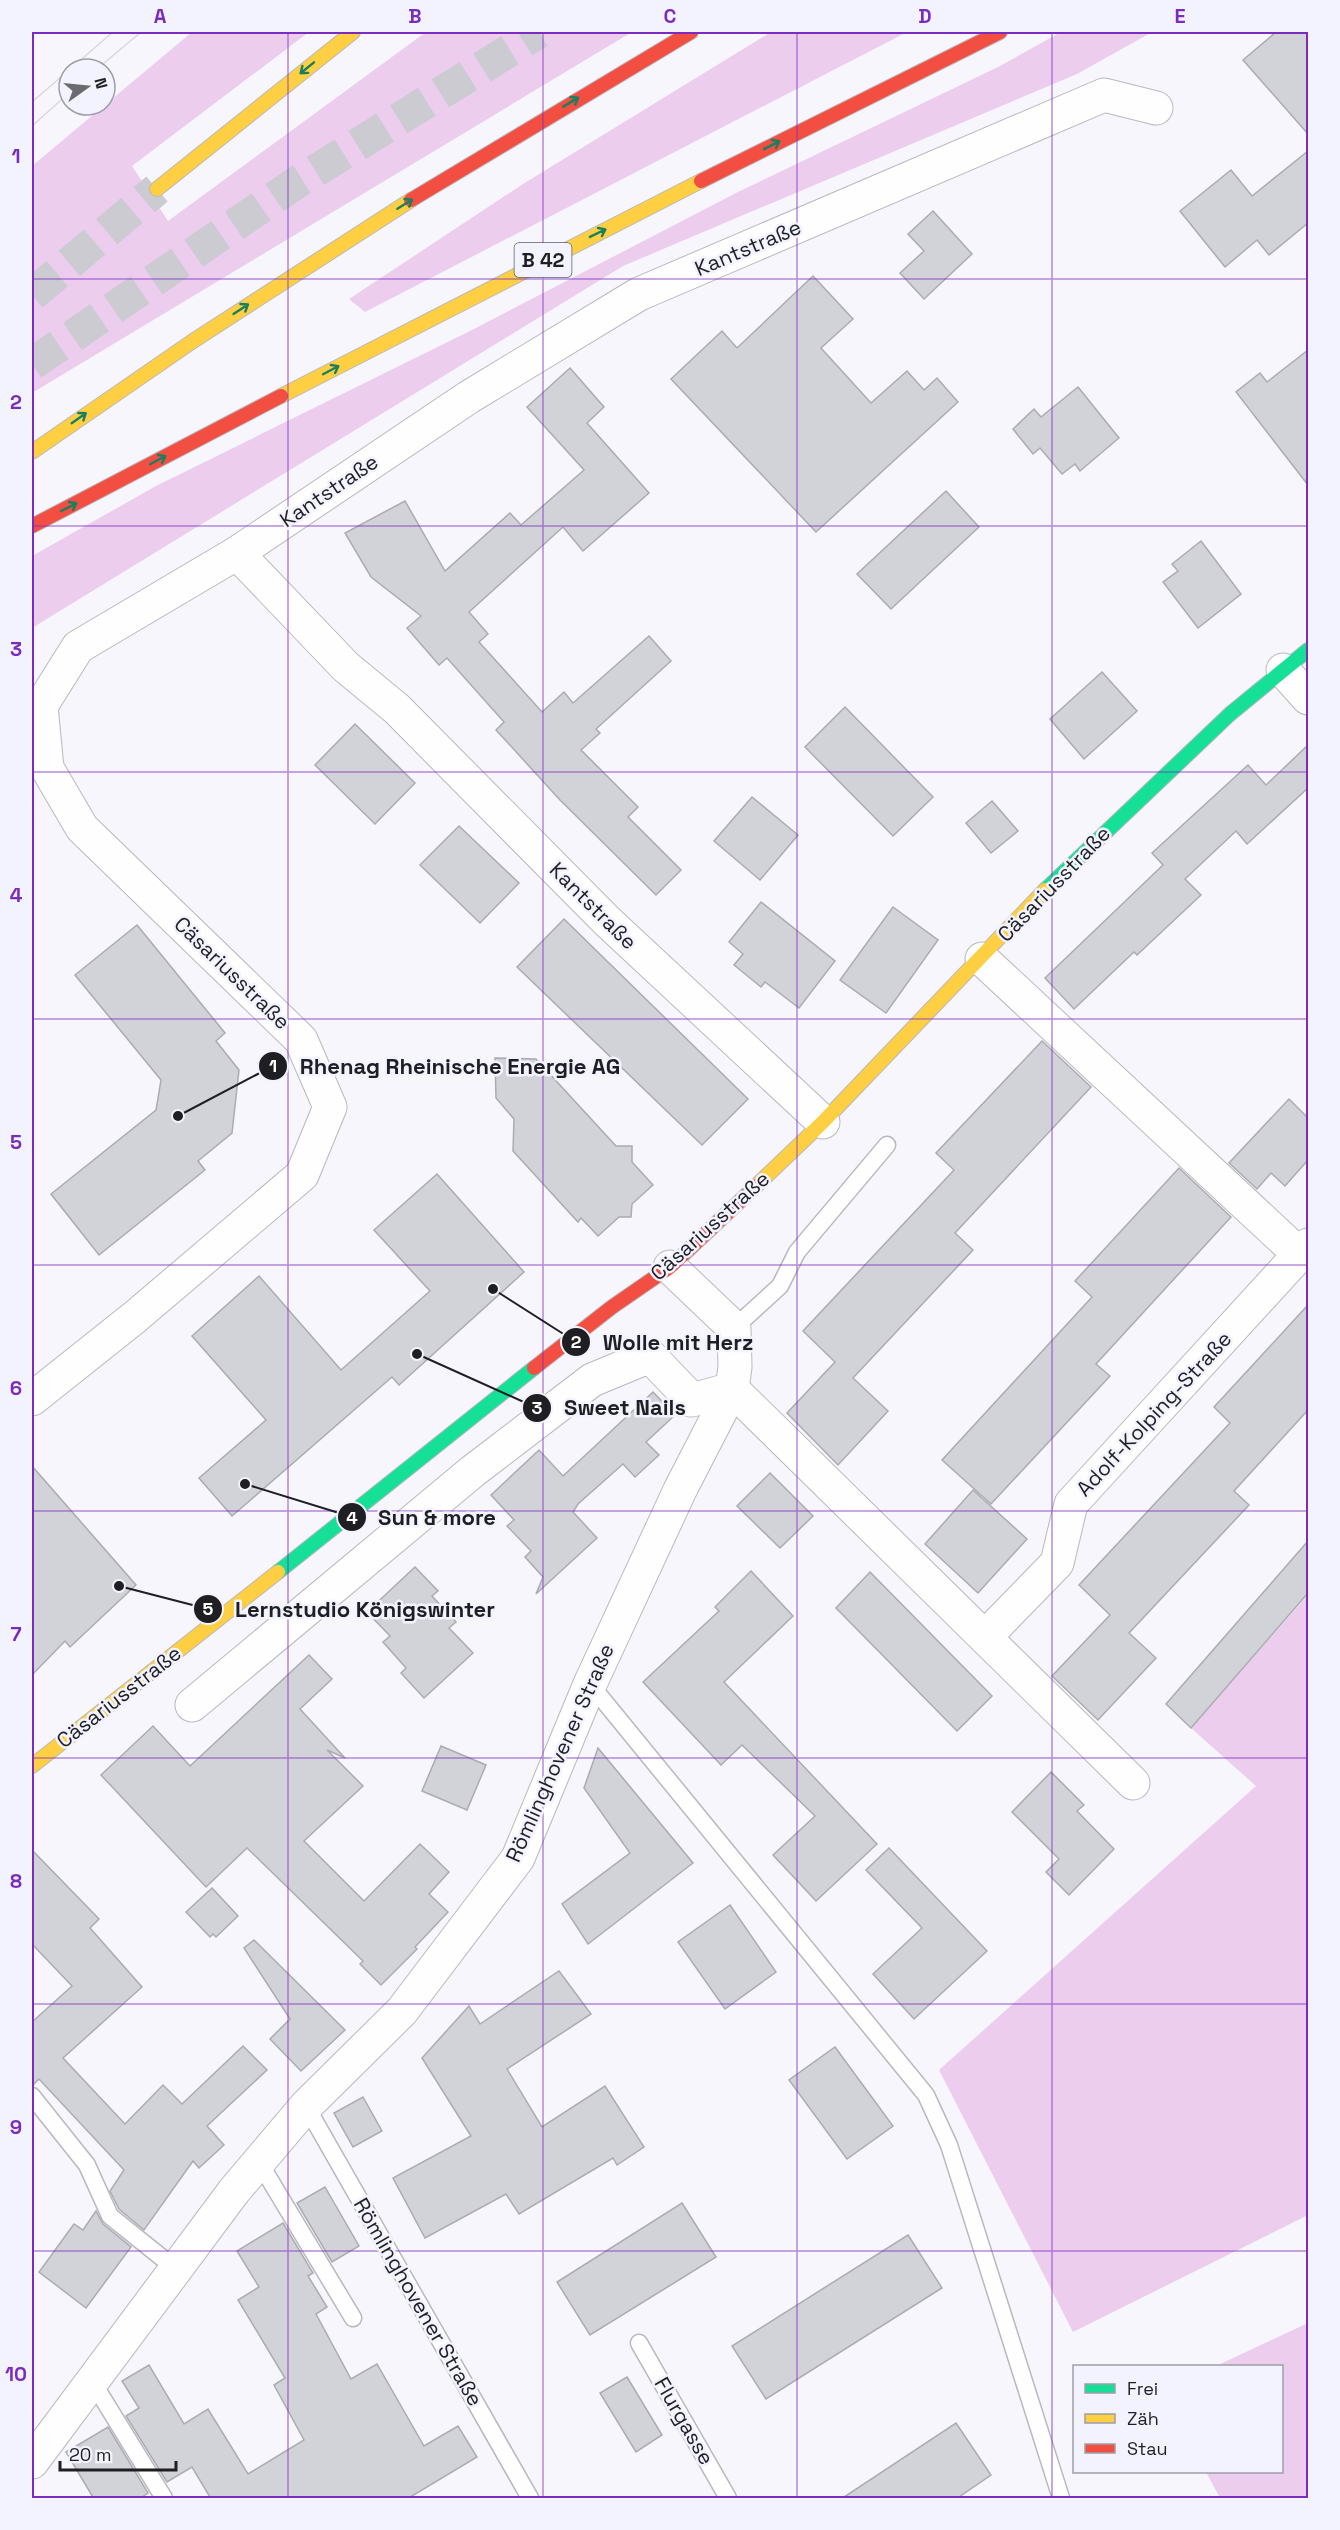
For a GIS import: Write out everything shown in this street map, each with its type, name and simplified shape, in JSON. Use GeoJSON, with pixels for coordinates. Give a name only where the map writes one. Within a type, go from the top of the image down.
{"type":"FeatureCollection","features":[{"type":"Feature","properties":{"kind":"main road"},"geometry":{"type":"LineString","coordinates":[[157,189],[353,32]]}},
{"type":"Feature","properties":{"kind":"main road"},"geometry":{"type":"LineString","coordinates":[[32,452],[139,377],[319,258],[483,154],[692,32]]}},
{"type":"Feature","properties":{"kind":"main road","name":"B 42"},"geometry":{"type":"LineString","coordinates":[[32,526],[510,277],[1000,32]]}},
{"type":"Feature","properties":{"kind":"main road","name":"Cäsariusstraße"},"geometry":{"type":"LineString","coordinates":[[32,1766],[612,1306],[670,1266],[823,1122],[1082,854],[1222,722],[1308,650]]}},
{"type":"Feature","properties":{"kind":"street","name":"Kantstraße"},"geometry":{"type":"LineString","coordinates":[[823,1122],[607,921],[397,709],[346,667],[237,553],[469,397],[639,294],[1104,96],[1156,108]]}},
{"type":"Feature","properties":{"kind":"street","name":"Cäsariusstraße"},"geometry":{"type":"LineString","coordinates":[[33,1394],[135,1317],[302,1175],[330,1107],[301,1040],[82,828],[47,768],[41,706],[78,647],[237,553]]}},
{"type":"Feature","properties":{"kind":"street"},"geometry":{"type":"LineString","coordinates":[[1283,670],[1308,698]]}},
{"type":"Feature","properties":{"kind":"street","name":"Adolf-Kolping-Straße"},"geometry":{"type":"LineString","coordinates":[[982,959],[1304,1250],[1071,1504],[1058,1563],[985,1637]]}},
{"type":"Feature","properties":{"kind":"street"},"geometry":{"type":"LineString","coordinates":[[670,1266],[734,1328]]}},
{"type":"Feature","properties":{"kind":"street","name":"Römlinghovener Straße"},"geometry":{"type":"LineString","coordinates":[[32,2462],[259,2162],[306,2106],[402,2012],[518,1858],[590,1684],[680,1490],[732,1389],[735,1367],[734,1328]]}},
{"type":"Feature","properties":{"kind":"street"},"geometry":{"type":"LineString","coordinates":[[192,1705],[473,1471],[592,1380],[650,1356],[692,1400],[732,1389],[1133,1783]]}},
{"type":"Feature","properties":{"kind":"lane"},"geometry":{"type":"LineString","coordinates":[[734,1328],[780,1286],[797,1252],[886,1145]]}},
{"type":"Feature","properties":{"kind":"lane"},"geometry":{"type":"LineString","coordinates":[[590,1684],[926,2095],[949,2145],[1061,2499]]}},
{"type":"Feature","properties":{"kind":"lane"},"geometry":{"type":"LineString","coordinates":[[32,2096],[87,2165],[110,2216],[176,2269]]}},
{"type":"Feature","properties":{"kind":"lane","name":"Römlinghovener Straße"},"geometry":{"type":"LineString","coordinates":[[306,2106],[530,2499]]}},
{"type":"Feature","properties":{"kind":"lane"},"geometry":{"type":"LineString","coordinates":[[259,2162],[353,2318]]}},
{"type":"Feature","properties":{"kind":"lane","name":"Flurgasse"},"geometry":{"type":"LineString","coordinates":[[639,2343],[728,2499]]}},
{"type":"Feature","properties":{"kind":"lane"},"geometry":{"type":"LineString","coordinates":[[92,2381],[164,2499]]}},
{"type":"Feature","properties":{"kind":"shaded area"},"geometry":{"type":"Polygon","coordinates":[[[192,32],[309,32],[132,166],[168,221],[426,32],[632,32],[32,393],[32,166],[91,117],[117,117],[117,95],[192,32]]]}},
{"type":"Feature","properties":{"kind":"shaded area"},"geometry":{"type":"Polygon","coordinates":[[[771,32],[907,32],[365,312],[349,299],[523,184],[771,32]]]}},
{"type":"Feature","properties":{"kind":"shaded area"},"geometry":{"type":"Polygon","coordinates":[[[1061,32],[1152,32],[1077,74],[623,266],[32,628],[32,556],[156,486],[474,329],[736,193],[1000,66],[1061,32]]]}},
{"type":"Feature","properties":{"kind":"shaded area"},"geometry":{"type":"Polygon","coordinates":[[[1308,1595],[1308,2215],[1073,2332],[939,2070],[1256,1786],[1191,1728],[1308,1595]]]}},
{"type":"Feature","properties":{"kind":"shaded area"},"geometry":{"type":"Polygon","coordinates":[[[1308,2323],[1308,2498],[1220,2498],[1207,2473],[1283,2473],[1283,2365],[1218,2365],[1308,2323]]]}},
{"type":"Feature","properties":{"kind":"building"},"geometry":{"type":"Polygon","coordinates":[[[1276,32],[1308,32],[1308,134],[1243,60],[1276,32]]]}},
{"type":"Feature","properties":{"kind":"building"},"geometry":{"type":"Polygon","coordinates":[[[1308,151],[1308,223],[1269,255],[1257,240],[1225,267],[1180,211],[1231,170],[1252,196],[1308,151]]]}},
{"type":"Feature","properties":{"kind":"building"},"geometry":{"type":"Polygon","coordinates":[[[933,211],[972,254],[924,299],[900,273],[924,251],[908,234],[933,211]]]}},
{"type":"Feature","properties":{"kind":"building"},"geometry":{"type":"Polygon","coordinates":[[[813,276],[853,319],[821,348],[871,403],[907,371],[924,390],[937,378],[958,402],[816,532],[671,379],[722,331],[737,348],[813,276]]]}},
{"type":"Feature","properties":{"kind":"building"},"geometry":{"type":"Polygon","coordinates":[[[1308,350],[1308,485],[1236,392],[1260,373],[1267,382],[1308,350]]]}},
{"type":"Feature","properties":{"kind":"building"},"geometry":{"type":"Polygon","coordinates":[[[570,368],[604,407],[587,423],[649,493],[583,551],[563,527],[469,612],[488,634],[479,642],[542,712],[564,692],[573,703],[649,636],[671,661],[596,729],[600,733],[581,750],[638,807],[628,817],[681,870],[656,895],[560,800],[496,730],[504,722],[447,658],[439,665],[407,628],[421,616],[371,577],[345,533],[405,501],[445,571],[510,513],[521,525],[584,470],[527,407],[570,368]]]}},
{"type":"Feature","properties":{"kind":"building"},"geometry":{"type":"Polygon","coordinates":[[[1078,387],[1119,438],[1080,471],[1075,464],[1062,474],[1040,448],[1033,454],[1013,429],[1034,409],[1041,417],[1078,387]]]}},
{"type":"Feature","properties":{"kind":"building"},"geometry":{"type":"Polygon","coordinates":[[[946,491],[979,527],[891,609],[857,574],[946,491]]]}},
{"type":"Feature","properties":{"kind":"building"},"geometry":{"type":"Polygon","coordinates":[[[1201,541],[1241,594],[1198,628],[1163,582],[1178,571],[1172,564],[1201,541]]]}},
{"type":"Feature","properties":{"kind":"building"},"geometry":{"type":"Polygon","coordinates":[[[1102,672],[1137,711],[1084,759],[1050,719],[1102,672]]]}},
{"type":"Feature","properties":{"kind":"building"},"geometry":{"type":"Polygon","coordinates":[[[845,707],[933,797],[893,836],[805,747],[845,707]]]}},
{"type":"Feature","properties":{"kind":"building"},"geometry":{"type":"Polygon","coordinates":[[[355,724],[415,783],[375,824],[315,765],[355,724]]]}},
{"type":"Feature","properties":{"kind":"building"},"geometry":{"type":"Polygon","coordinates":[[[1308,745],[1308,788],[1247,844],[1236,831],[1185,879],[1201,895],[1137,955],[1134,952],[1074,1009],[1045,978],[1163,865],[1152,853],[1248,765],[1266,785],[1308,745]]]}},
{"type":"Feature","properties":{"kind":"building"},"geometry":{"type":"Polygon","coordinates":[[[752,797],[798,835],[760,880],[714,841],[752,797]]]}},
{"type":"Feature","properties":{"kind":"building"},"geometry":{"type":"Polygon","coordinates":[[[992,801],[1018,831],[991,853],[966,823],[992,801]]]}},
{"type":"Feature","properties":{"kind":"building"},"geometry":{"type":"Polygon","coordinates":[[[459,826],[519,883],[480,923],[420,865],[459,826]]]}},
{"type":"Feature","properties":{"kind":"building"},"geometry":{"type":"Polygon","coordinates":[[[761,902],[835,961],[799,1008],[765,982],[761,987],[734,965],[743,954],[729,942],[761,902]]]}},
{"type":"Feature","properties":{"kind":"building"},"geometry":{"type":"Polygon","coordinates":[[[893,907],[938,940],[886,1013],[840,980],[893,907]]]}},
{"type":"Feature","properties":{"kind":"building"},"geometry":{"type":"Polygon","coordinates":[[[564,919],[748,1099],[702,1145],[517,967],[564,919]]]}},
{"type":"Feature","properties":{"kind":"building"},"geometry":{"type":"Polygon","coordinates":[[[137,925],[225,1033],[216,1041],[239,1070],[232,1133],[198,1161],[205,1170],[99,1255],[51,1194],[156,1110],[161,1080],[75,975],[137,925]]]}},
{"type":"Feature","properties":{"kind":"building"},"geometry":{"type":"Polygon","coordinates":[[[1042,1041],[1091,1087],[955,1233],[973,1250],[853,1378],[888,1411],[838,1465],[787,1413],[835,1362],[803,1331],[954,1170],[936,1153],[1042,1041]]]}},
{"type":"Feature","properties":{"kind":"building"},"geometry":{"type":"Polygon","coordinates":[[[495,1058],[536,1059],[616,1146],[632,1146],[632,1162],[653,1185],[632,1204],[631,1217],[619,1217],[598,1236],[581,1218],[578,1222],[513,1151],[514,1119],[496,1098],[495,1058]]]}},
{"type":"Feature","properties":{"kind":"building"},"geometry":{"type":"Polygon","coordinates":[[[1289,1099],[1308,1118],[1308,1160],[1285,1186],[1271,1173],[1257,1189],[1229,1163],[1289,1099]]]}},
{"type":"Feature","properties":{"kind":"building"},"geometry":{"type":"Polygon","coordinates":[[[1179,1168],[1231,1217],[1096,1364],[1110,1376],[991,1504],[942,1460],[1092,1297],[1075,1281],[1179,1168]]]}},
{"type":"Feature","properties":{"kind":"building"},"geometry":{"type":"Polygon","coordinates":[[[437,1174],[524,1272],[399,1385],[392,1377],[232,1516],[199,1478],[266,1420],[192,1336],[259,1276],[341,1370],[430,1291],[374,1230],[437,1174]]]}},
{"type":"Feature","properties":{"kind":"building"},"geometry":{"type":"Polygon","coordinates":[[[1308,1305],[1308,1410],[1234,1491],[1249,1505],[1129,1633],[1156,1658],[1098,1720],[1052,1676],[1110,1615],[1079,1585],[1230,1423],[1214,1407],[1308,1305]]]}},
{"type":"Feature","properties":{"kind":"building"},"geometry":{"type":"Polygon","coordinates":[[[653,1392],[675,1415],[646,1442],[659,1455],[635,1477],[623,1464],[578,1504],[573,1512],[597,1538],[536,1594],[543,1577],[525,1557],[531,1551],[507,1526],[514,1520],[491,1495],[539,1450],[563,1476],[653,1392]]]}},
{"type":"Feature","properties":{"kind":"building"},"geometry":{"type":"Polygon","coordinates":[[[32,1466],[136,1585],[70,1647],[65,1641],[32,1675],[32,1466]]]}},
{"type":"Feature","properties":{"kind":"building"},"geometry":{"type":"Polygon","coordinates":[[[770,1473],[813,1516],[780,1548],[737,1506],[770,1473]]]}},
{"type":"Feature","properties":{"kind":"building"},"geometry":{"type":"Polygon","coordinates":[[[973,1490],[1027,1539],[978,1593],[925,1544],[973,1490]]]}},
{"type":"Feature","properties":{"kind":"building"},"geometry":{"type":"Polygon","coordinates":[[[1308,1541],[1308,1593],[1191,1728],[1166,1704],[1308,1541]]]}},
{"type":"Feature","properties":{"kind":"building"},"geometry":{"type":"Polygon","coordinates":[[[415,1567],[438,1591],[432,1596],[456,1622],[449,1628],[473,1653],[424,1698],[401,1673],[406,1668],[383,1642],[390,1636],[367,1612],[415,1567]]]}},
{"type":"Feature","properties":{"kind":"building"},"geometry":{"type":"Polygon","coordinates":[[[751,1571],[793,1616],[724,1682],[877,1844],[816,1901],[773,1855],[815,1816],[742,1745],[721,1765],[643,1682],[719,1611],[715,1607],[751,1571]]]}},
{"type":"Feature","properties":{"kind":"building"},"geometry":{"type":"Polygon","coordinates":[[[870,1572],[992,1696],[957,1731],[836,1608],[870,1572]]]}},
{"type":"Feature","properties":{"kind":"building"},"geometry":{"type":"Polygon","coordinates":[[[309,1655],[332,1679],[300,1709],[345,1758],[327,1750],[363,1786],[304,1841],[364,1901],[420,1844],[449,1872],[429,1894],[448,1912],[415,1947],[417,1949],[381,1985],[360,1964],[363,1961],[247,1848],[206,1887],[101,1775],[153,1726],[190,1766],[309,1655]]]}},
{"type":"Feature","properties":{"kind":"building"},"geometry":{"type":"Polygon","coordinates":[[[441,1746],[486,1765],[467,1810],[422,1791],[441,1746]]]}},
{"type":"Feature","properties":{"kind":"building"},"geometry":{"type":"Polygon","coordinates":[[[598,1748],[693,1863],[588,1944],[562,1904],[630,1853],[584,1788],[598,1748]]]}},
{"type":"Feature","properties":{"kind":"building"},"geometry":{"type":"Polygon","coordinates":[[[1051,1772],[1084,1805],[1077,1811],[1114,1849],[1069,1895],[1046,1872],[1059,1859],[1012,1812],[1051,1772]]]}},
{"type":"Feature","properties":{"kind":"building"},"geometry":{"type":"Polygon","coordinates":[[[889,1848],[987,1951],[914,2019],[873,1974],[922,1928],[866,1870],[889,1848]]]}},
{"type":"Feature","properties":{"kind":"building"},"geometry":{"type":"Polygon","coordinates":[[[32,1850],[99,1919],[90,1928],[142,1987],[63,2058],[125,2124],[163,2085],[182,2104],[243,2046],[267,2070],[207,2126],[224,2145],[199,2168],[193,2161],[144,2230],[119,2209],[110,2191],[124,2170],[39,2079],[32,2086],[32,2022],[72,1986],[32,1944],[32,1850]]]}},
{"type":"Feature","properties":{"kind":"building"},"geometry":{"type":"Polygon","coordinates":[[[212,1888],[238,1916],[216,1937],[213,1934],[210,1937],[186,1912],[212,1888]]]}},
{"type":"Feature","properties":{"kind":"building"},"geometry":{"type":"Polygon","coordinates":[[[730,1905],[776,1972],[725,2009],[678,1942],[730,1905]]]}},
{"type":"Feature","properties":{"kind":"building"},"geometry":{"type":"Polygon","coordinates":[[[254,1940],[345,2030],[301,2071],[270,2039],[290,2019],[244,1948],[254,1940]]]}},
{"type":"Feature","properties":{"kind":"building"},"geometry":{"type":"Polygon","coordinates":[[[559,1971],[591,2014],[507,2069],[542,2127],[605,2086],[644,2147],[617,2165],[613,2158],[519,2214],[506,2194],[425,2238],[393,2178],[471,2136],[422,2058],[469,2006],[480,2024],[559,1971]]]}},
{"type":"Feature","properties":{"kind":"building"},"geometry":{"type":"Polygon","coordinates":[[[835,2047],[893,2126],[847,2159],[789,2080],[835,2047]]]}},
{"type":"Feature","properties":{"kind":"building"},"geometry":{"type":"Polygon","coordinates":[[[363,2097],[382,2131],[353,2147],[334,2113],[363,2097]]]}},
{"type":"Feature","properties":{"kind":"building"},"geometry":{"type":"Polygon","coordinates":[[[325,2187],[359,2246],[332,2262],[297,2203],[325,2187]]]}},
{"type":"Feature","properties":{"kind":"building"},"geometry":{"type":"Polygon","coordinates":[[[682,2203],[716,2257],[590,2335],[557,2282],[682,2203]]]}},
{"type":"Feature","properties":{"kind":"building"},"geometry":{"type":"Polygon","coordinates":[[[96,2211],[103,2224],[131,2247],[86,2308],[39,2272],[74,2224],[83,2230],[96,2211]]]}},
{"type":"Feature","properties":{"kind":"building"},"geometry":{"type":"Polygon","coordinates":[[[283,2223],[313,2273],[308,2276],[327,2307],[316,2314],[351,2379],[377,2364],[424,2446],[458,2426],[477,2457],[407,2499],[207,2499],[210,2497],[192,2467],[167,2482],[126,2416],[139,2408],[122,2381],[149,2365],[184,2424],[208,2409],[248,2474],[304,2440],[274,2385],[285,2378],[238,2300],[259,2287],[237,2251],[283,2223]]]}},
{"type":"Feature","properties":{"kind":"building"},"geometry":{"type":"Polygon","coordinates":[[[908,2235],[942,2288],[766,2399],[732,2346],[908,2235]]]}},
{"type":"Feature","properties":{"kind":"building"},"geometry":{"type":"Polygon","coordinates":[[[627,2377],[662,2435],[636,2452],[600,2393],[627,2377]]]}},
{"type":"Feature","properties":{"kind":"building"},"geometry":{"type":"Polygon","coordinates":[[[956,2423],[991,2475],[956,2499],[841,2499],[956,2423]]]}},
{"type":"Feature","properties":{"kind":"building"},"geometry":{"type":"Polygon","coordinates":[[[108,2427],[148,2493],[139,2499],[94,2499],[66,2452],[108,2427]]]}},
{"type":"Feature","properties":{"kind":"tunnel"},"geometry":{"type":"LineString","coordinates":[[32,364],[296,183],[539,32]]}},
{"type":"Feature","properties":{"kind":"tunnel"},"geometry":{"type":"LineString","coordinates":[[32,295],[157,189]]}},
{"type":"Feature","properties":{"kind":"tram line"},"geometry":{"type":"LineString","coordinates":[[32,102],[113,32]]}},
{"type":"Feature","properties":{"kind":"tram line"},"geometry":{"type":"LineString","coordinates":[[111,57],[141,32]]}},
{"type":"Feature","properties":{"kind":"tram line"},"geometry":{"type":"LineString","coordinates":[[32,126],[57,104]]}},
{"type":"Feature","properties":{"kind":"traffic: fast"},"geometry":{"type":"LineString","coordinates":[[1045,890],[1230,714],[1308,650]]}},
{"type":"Feature","properties":{"kind":"traffic: fast"},"geometry":{"type":"LineString","coordinates":[[278,1572],[534,1368]]}},
{"type":"Feature","properties":{"kind":"traffic: slow"},"geometry":{"type":"LineString","coordinates":[[157,189],[353,32]]}},
{"type":"Feature","properties":{"kind":"traffic: slow"},"geometry":{"type":"LineString","coordinates":[[281,396],[701,181]]}},
{"type":"Feature","properties":{"kind":"traffic: slow"},"geometry":{"type":"LineString","coordinates":[[32,452],[193,341],[411,200]]}},
{"type":"Feature","properties":{"kind":"traffic: slow"},"geometry":{"type":"LineString","coordinates":[[756,1186],[823,1122],[1045,890]]}},
{"type":"Feature","properties":{"kind":"traffic: slow"},"geometry":{"type":"LineString","coordinates":[[32,1766],[278,1572]]}},
{"type":"Feature","properties":{"kind":"traffic: jam"},"geometry":{"type":"LineString","coordinates":[[411,200],[691,32]]}},
{"type":"Feature","properties":{"kind":"traffic: jam"},"geometry":{"type":"LineString","coordinates":[[701,181],[1000,32]]}},
{"type":"Feature","properties":{"kind":"traffic: jam"},"geometry":{"type":"LineString","coordinates":[[32,526],[281,396]]}},
{"type":"Feature","properties":{"kind":"traffic: jam"},"geometry":{"type":"LineString","coordinates":[[534,1368],[612,1307],[670,1267],[756,1186]]}},
{"type":"Feature","properties":{"kind":"place","name":"Rhenag Rheinische Energie AG"},"geometry":{"type":"Point","coordinates":[178,1116]}},
{"type":"Feature","properties":{"kind":"place","name":"Wolle mit Herz"},"geometry":{"type":"Point","coordinates":[493,1289]}},
{"type":"Feature","properties":{"kind":"place","name":"Sweet Nails"},"geometry":{"type":"Point","coordinates":[417,1354]}},
{"type":"Feature","properties":{"kind":"place","name":"Sun & more"},"geometry":{"type":"Point","coordinates":[245,1484]}},
{"type":"Feature","properties":{"kind":"place","name":"Lernstudio Königswinter"},"geometry":{"type":"Point","coordinates":[119,1586]}}]}
